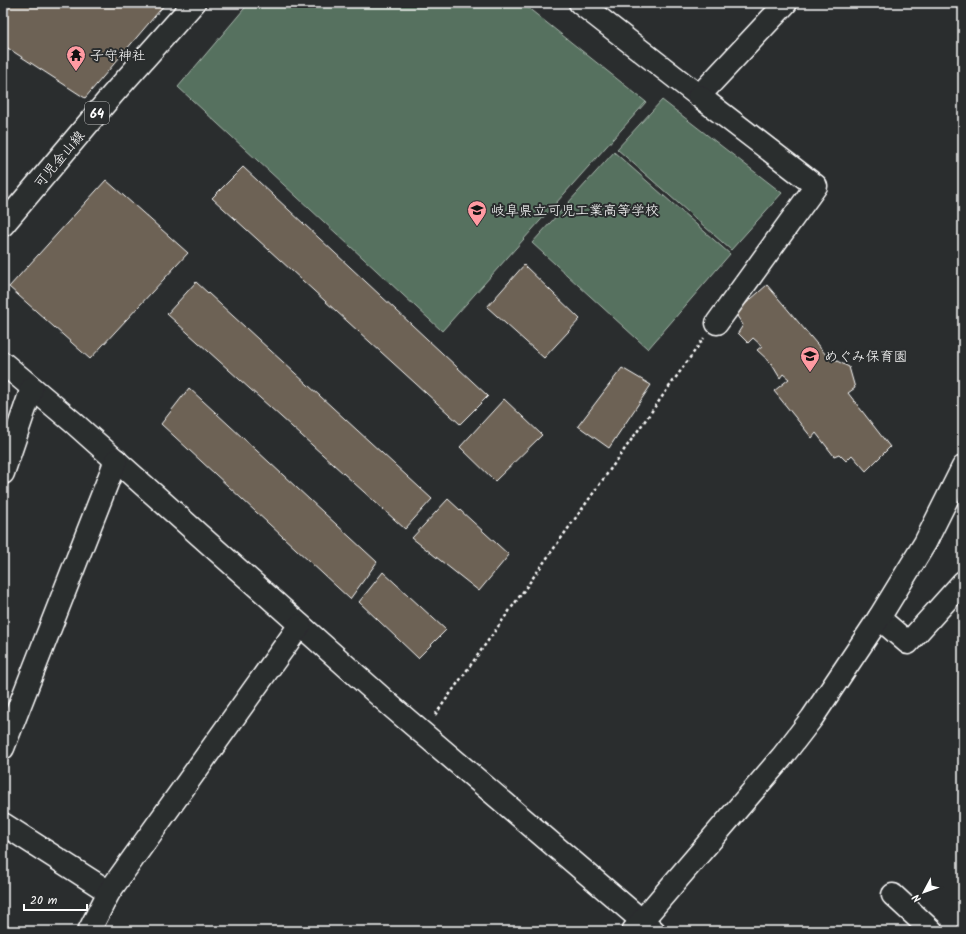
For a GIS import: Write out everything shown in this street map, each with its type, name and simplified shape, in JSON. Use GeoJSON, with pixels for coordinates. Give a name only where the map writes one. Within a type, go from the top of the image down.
{"type":"FeatureCollection","features":[{"type":"Feature","properties":{"kind":"street","name":"可児金山線"},"geometry":{"type":"LineString","coordinates":[[3,225],[113,94],[194,3]]}},
{"type":"Feature","properties":{"kind":"street"},"geometry":{"type":"LineString","coordinates":[[580,3],[816,186],[717,323]]}},
{"type":"Feature","properties":{"kind":"street"},"geometry":{"type":"LineString","coordinates":[[699,96],[786,3]]}},
{"type":"Feature","properties":{"kind":"street"},"geometry":{"type":"LineString","coordinates":[[3,363],[116,460],[643,928],[812,718],[879,618],[925,543],[963,468]]}},
{"type":"Feature","properties":{"kind":"street"},"geometry":{"type":"LineString","coordinates":[[3,473],[32,388]]}},
{"type":"Feature","properties":{"kind":"street"},"geometry":{"type":"LineString","coordinates":[[3,748],[116,460]]}},
{"type":"Feature","properties":{"kind":"street"},"geometry":{"type":"LineString","coordinates":[[879,618],[908,643],[963,582]]}},
{"type":"Feature","properties":{"kind":"street"},"geometry":{"type":"LineString","coordinates":[[88,931],[109,892],[300,625]]}},
{"type":"Feature","properties":{"kind":"street"},"geometry":{"type":"LineString","coordinates":[[3,824],[109,892]]}},
{"type":"Feature","properties":{"kind":"street"},"geometry":{"type":"LineString","coordinates":[[893,895],[932,931]]}},
{"type":"Feature","properties":{"kind":"path"},"geometry":{"type":"LineString","coordinates":[[423,733],[708,332],[717,323]]}},
{"type":"Feature","properties":{"kind":"green space"},"geometry":{"type":"Polygon","coordinates":[[[249,3],[522,3],[646,102],[442,331],[178,87],[249,3]]]}},
{"type":"Feature","properties":{"kind":"green space"},"geometry":{"type":"Polygon","coordinates":[[[662,100],[782,193],[731,250],[617,149],[662,100]]]}},
{"type":"Feature","properties":{"kind":"green space"},"geometry":{"type":"Polygon","coordinates":[[[614,152],[730,254],[648,349],[532,243],[614,152]]]}},
{"type":"Feature","properties":{"kind":"building","name":"子守神社"},"geometry":{"type":"Polygon","coordinates":[[[3,3],[166,3],[85,98],[3,45],[3,3]]]}},
{"type":"Feature","properties":{"kind":"building"},"geometry":{"type":"Polygon","coordinates":[[[243,167],[488,396],[460,424],[212,198],[243,167]]]}},
{"type":"Feature","properties":{"kind":"building"},"geometry":{"type":"Polygon","coordinates":[[[106,180],[188,253],[90,359],[9,287],[106,180]]]}},
{"type":"Feature","properties":{"kind":"building"},"geometry":{"type":"Polygon","coordinates":[[[524,265],[580,319],[544,358],[487,307],[524,265]]]}},
{"type":"Feature","properties":{"kind":"building"},"geometry":{"type":"Polygon","coordinates":[[[196,282],[432,499],[405,529],[167,314],[196,282]]]}},
{"type":"Feature","properties":{"kind":"building"},"geometry":{"type":"Polygon","coordinates":[[[767,285],[827,356],[849,367],[855,388],[848,393],[890,447],[866,471],[852,455],[846,461],[839,454],[834,456],[816,433],[812,438],[774,391],[789,379],[783,374],[780,378],[771,363],[757,350],[762,346],[753,338],[748,343],[738,333],[743,325],[735,313],[767,285]]]}},
{"type":"Feature","properties":{"kind":"building"},"geometry":{"type":"Polygon","coordinates":[[[622,368],[651,385],[609,448],[578,426],[622,368]]]}},
{"type":"Feature","properties":{"kind":"building"},"geometry":{"type":"Polygon","coordinates":[[[189,388],[377,562],[350,599],[161,424],[189,388]]]}},
{"type":"Feature","properties":{"kind":"building"},"geometry":{"type":"Polygon","coordinates":[[[504,399],[542,435],[495,481],[460,447],[504,399]]]}},
{"type":"Feature","properties":{"kind":"building"},"geometry":{"type":"Polygon","coordinates":[[[448,499],[509,555],[479,591],[412,538],[448,499]]]}},
{"type":"Feature","properties":{"kind":"building"},"geometry":{"type":"Polygon","coordinates":[[[383,572],[446,630],[418,658],[359,602],[383,572]]]}},
{"type":"Feature","properties":{"kind":"place","name":"子守神社"},"geometry":{"type":"Point","coordinates":[76,72]}},
{"type":"Feature","properties":{"kind":"place","name":"岐阜県立可児工業高等学校"},"geometry":{"type":"Point","coordinates":[477,227]}},
{"type":"Feature","properties":{"kind":"place","name":"めぐみ保育園"},"geometry":{"type":"Point","coordinates":[810,373]}}]}
